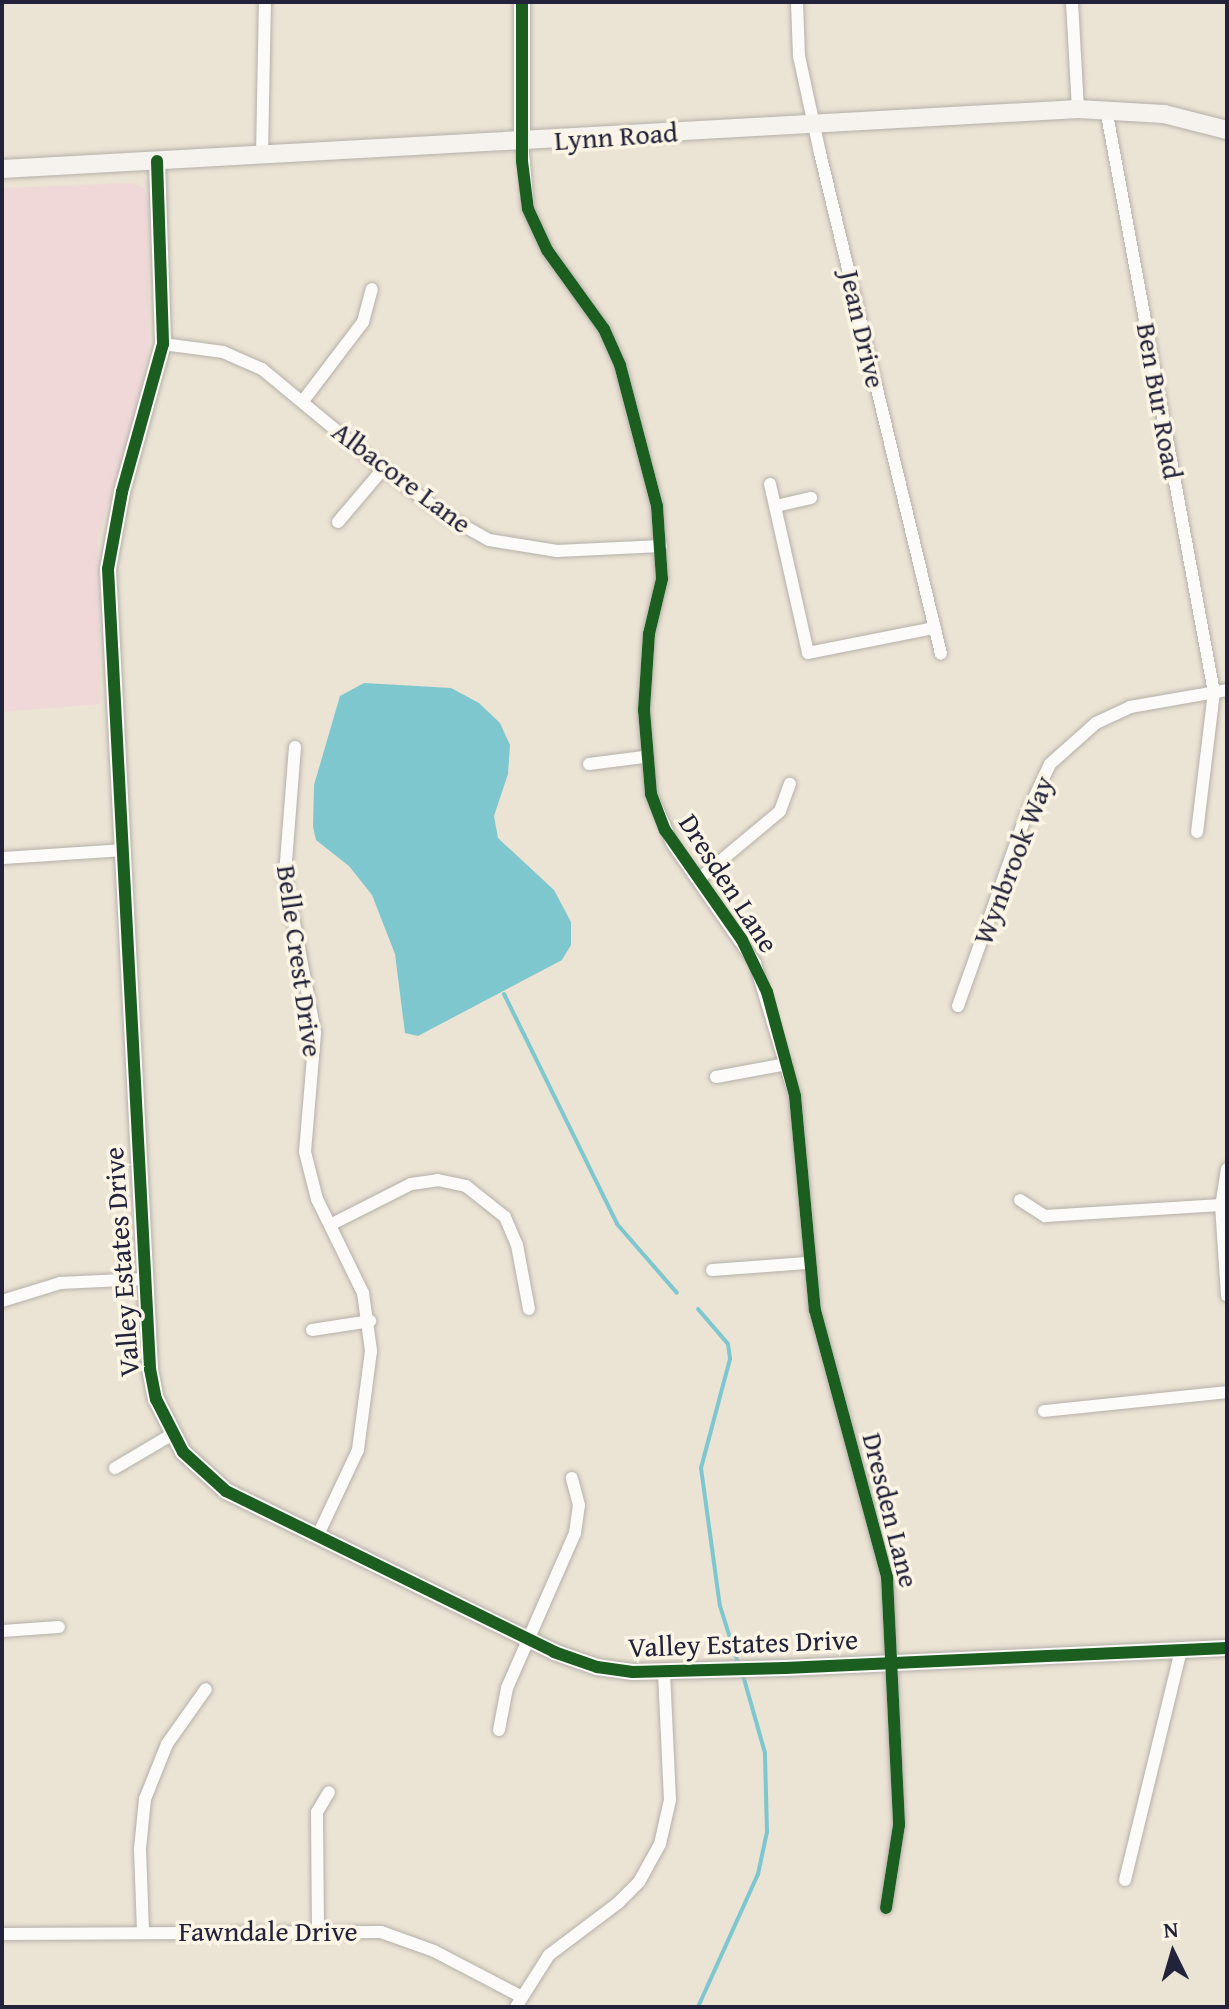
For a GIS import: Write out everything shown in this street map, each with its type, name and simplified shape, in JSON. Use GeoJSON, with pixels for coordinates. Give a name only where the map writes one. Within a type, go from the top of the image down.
{"type":"FeatureCollection","features":[{"type":"Feature","properties":{"kind":"main road","name":"Lynn Road"},"geometry":{"type":"LineString","coordinates":[[2,169],[1078,109],[1164,114],[1227,130]]}},
{"type":"Feature","properties":{"kind":"street"},"geometry":{"type":"LineString","coordinates":[[262,155],[265,2]]}},
{"type":"Feature","properties":{"kind":"street"},"geometry":{"type":"LineString","coordinates":[[522,2],[522,141]]}},
{"type":"Feature","properties":{"kind":"street","name":"Jean Drive"},"geometry":{"type":"LineString","coordinates":[[797,2],[799,56],[941,654]]}},
{"type":"Feature","properties":{"kind":"street"},"geometry":{"type":"LineString","coordinates":[[1072,2],[1078,109]]}},
{"type":"Feature","properties":{"kind":"street","name":"Ben Bur Road"},"geometry":{"type":"LineString","coordinates":[[1106,109],[1220,691],[1197,832]]}},
{"type":"Feature","properties":{"kind":"street","name":"Dresden Lane"},"geometry":{"type":"LineString","coordinates":[[522,141],[528,209],[547,250],[604,329],[633,399],[661,546],[662,579],[647,654],[644,757],[659,818],[755,963],[787,1064],[800,1129],[807,1263],[827,1363],[887,1577],[895,1662],[899,1825],[886,1908]]}},
{"type":"Feature","properties":{"kind":"street","name":"Valley Estates Drive"},"geometry":{"type":"LineString","coordinates":[[157,161],[163,344],[123,489],[108,569],[150,1369],[171,1435],[194,1464],[226,1491],[529,1639],[597,1667],[664,1672],[1227,1648]]}},
{"type":"Feature","properties":{"kind":"street"},"geometry":{"type":"LineString","coordinates":[[303,401],[363,322],[372,289]]}},
{"type":"Feature","properties":{"kind":"street","name":"Albacore Lane"},"geometry":{"type":"LineString","coordinates":[[163,344],[243,358],[303,401],[383,469],[448,517],[509,546],[557,551],[661,546]]}},
{"type":"Feature","properties":{"kind":"street"},"geometry":{"type":"LineString","coordinates":[[338,522],[383,469]]}},
{"type":"Feature","properties":{"kind":"street"},"geometry":{"type":"LineString","coordinates":[[770,484],[808,653],[934,628]]}},
{"type":"Feature","properties":{"kind":"street"},"geometry":{"type":"LineString","coordinates":[[776,506],[811,498]]}},
{"type":"Feature","properties":{"kind":"street","name":"Wynbrook Way"},"geometry":{"type":"LineString","coordinates":[[958,1006],[1026,815],[1050,764],[1096,723],[1130,707],[1220,691]]}},
{"type":"Feature","properties":{"kind":"street","name":"Belle Crest Drive"},"geometry":{"type":"LineString","coordinates":[[295,747],[285,875],[315,1033],[305,1152],[330,1225],[363,1293],[370,1321],[362,1438],[318,1535]]}},
{"type":"Feature","properties":{"kind":"street"},"geometry":{"type":"LineString","coordinates":[[589,764],[644,757]]}},
{"type":"Feature","properties":{"kind":"street"},"geometry":{"type":"LineString","coordinates":[[700,878],[780,811],[790,784]]}},
{"type":"Feature","properties":{"kind":"street"},"geometry":{"type":"LineString","coordinates":[[2,858],[122,850]]}},
{"type":"Feature","properties":{"kind":"street"},"geometry":{"type":"LineString","coordinates":[[716,1077],[787,1064]]}},
{"type":"Feature","properties":{"kind":"street"},"geometry":{"type":"LineString","coordinates":[[1227,1169],[1221,1205],[1227,1296]]}},
{"type":"Feature","properties":{"kind":"street"},"geometry":{"type":"LineString","coordinates":[[330,1225],[411,1184],[438,1180],[466,1186],[505,1217],[517,1245],[529,1309]]}},
{"type":"Feature","properties":{"kind":"street"},"geometry":{"type":"LineString","coordinates":[[1020,1200],[1045,1216],[1221,1205]]}},
{"type":"Feature","properties":{"kind":"street"},"geometry":{"type":"LineString","coordinates":[[712,1270],[807,1263]]}},
{"type":"Feature","properties":{"kind":"street"},"geometry":{"type":"LineString","coordinates":[[2,1301],[60,1283],[144,1279]]}},
{"type":"Feature","properties":{"kind":"street"},"geometry":{"type":"LineString","coordinates":[[312,1330],[370,1321]]}},
{"type":"Feature","properties":{"kind":"street"},"geometry":{"type":"LineString","coordinates":[[1044,1411],[1227,1392]]}},
{"type":"Feature","properties":{"kind":"street"},"geometry":{"type":"LineString","coordinates":[[115,1468],[171,1435]]}},
{"type":"Feature","properties":{"kind":"street"},"geometry":{"type":"LineString","coordinates":[[499,1730],[507,1688],[575,1533],[579,1505],[572,1478]]}},
{"type":"Feature","properties":{"kind":"street"},"geometry":{"type":"LineString","coordinates":[[2,1631],[59,1627]]}},
{"type":"Feature","properties":{"kind":"street"},"geometry":{"type":"LineString","coordinates":[[1125,1880],[1181,1650]]}},
{"type":"Feature","properties":{"kind":"street"},"geometry":{"type":"LineString","coordinates":[[518,2001],[549,1955],[639,1882],[660,1844],[670,1800],[664,1672]]}},
{"type":"Feature","properties":{"kind":"street"},"geometry":{"type":"LineString","coordinates":[[143,1931],[140,1849],[145,1799],[167,1744],[206,1689]]}},
{"type":"Feature","properties":{"kind":"street"},"geometry":{"type":"LineString","coordinates":[[318,1929],[317,1812],[329,1792]]}},
{"type":"Feature","properties":{"kind":"street","name":"Fawndale Drive"},"geometry":{"type":"LineString","coordinates":[[2,1934],[318,1929],[397,1936],[518,2001]]}},
{"type":"Feature","properties":{"kind":"shaded area"},"geometry":{"type":"Polygon","coordinates":[[[133,183],[144,188],[148,201],[149,346],[136,413],[98,538],[100,704],[2,712],[2,188],[133,183]]]}},
{"type":"Feature","properties":{"kind":"water"},"geometry":{"type":"Polygon","coordinates":[[[364,683],[451,688],[479,703],[500,723],[510,745],[508,774],[494,816],[498,838],[554,890],[571,922],[571,945],[562,960],[418,1036],[405,1033],[395,954],[372,895],[349,866],[316,840],[313,827],[314,785],[340,696],[364,683]]]}},
{"type":"Feature","properties":{"kind":"waterway"},"geometry":{"type":"LineString","coordinates":[[504,994],[617,1224],[677,1293]]}},
{"type":"Feature","properties":{"kind":"waterway"},"geometry":{"type":"LineString","coordinates":[[698,1309],[728,1344],[730,1359],[701,1468],[720,1606],[738,1663]]}},
{"type":"Feature","properties":{"kind":"waterway"},"geometry":{"type":"LineString","coordinates":[[698,2007],[758,1874],[767,1832],[765,1753],[743,1675]]}},
{"type":"Feature","properties":{"kind":"cycle path"},"geometry":{"type":"LineString","coordinates":[[522,2],[522,161],[528,209],[547,250],[604,329],[620,365],[657,506],[662,579],[649,634],[644,710],[651,794],[665,830],[742,940],[767,992],[795,1096],[815,1310],[887,1577],[899,1825],[886,1908]]}},
{"type":"Feature","properties":{"kind":"cycle path"},"geometry":{"type":"LineString","coordinates":[[157,161],[163,344],[122,492],[108,569],[150,1369],[156,1399],[183,1452],[226,1491],[554,1652],[597,1667],[633,1672],[785,1668],[1227,1648]]}}]}
